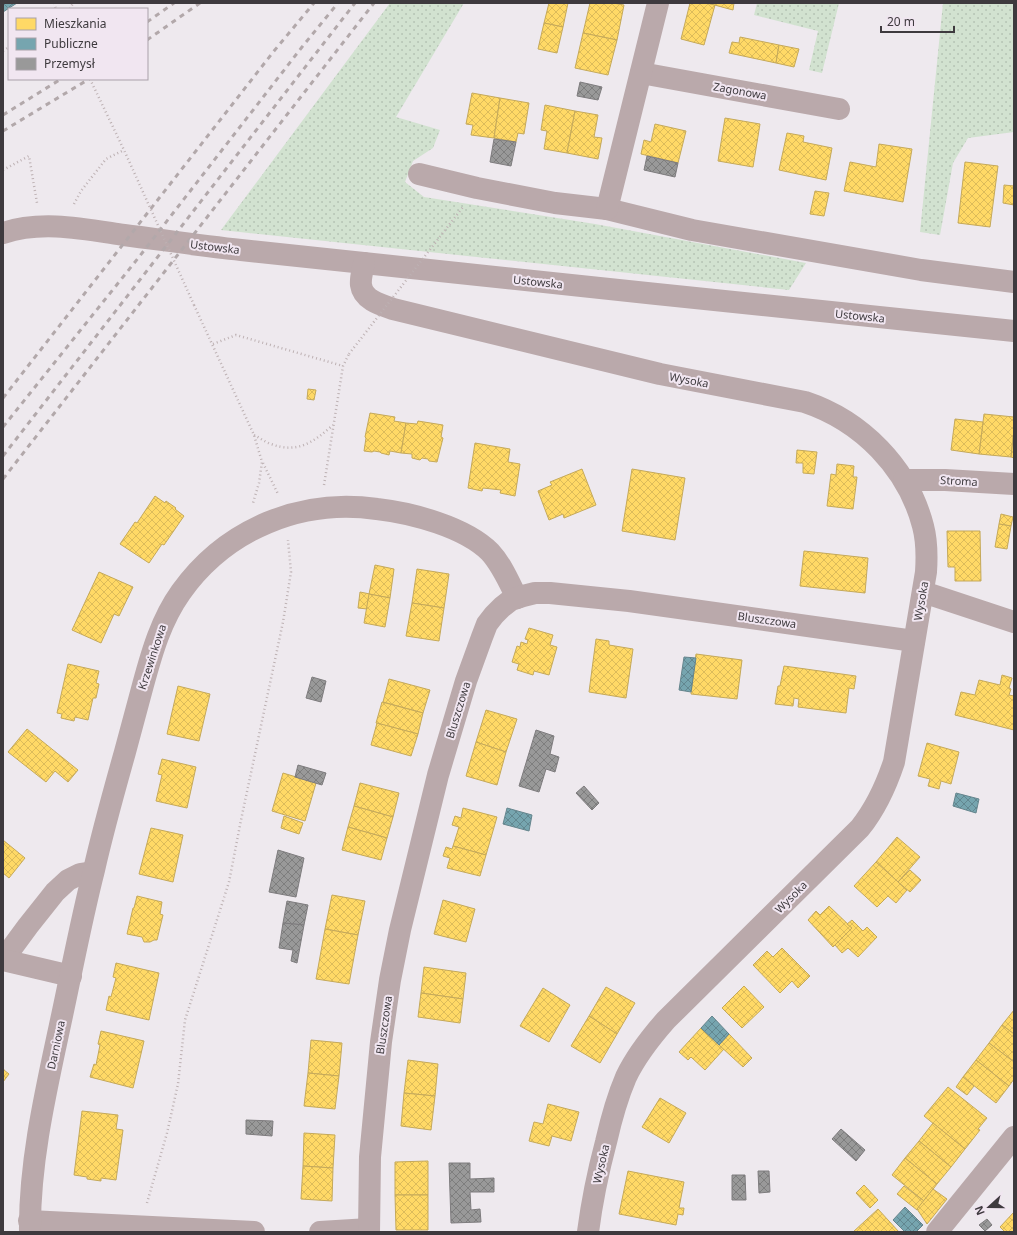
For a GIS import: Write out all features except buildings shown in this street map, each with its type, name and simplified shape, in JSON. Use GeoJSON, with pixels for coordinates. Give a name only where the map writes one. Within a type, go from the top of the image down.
{"type":"FeatureCollection","features":[{"type":"Feature","properties":{"kind":"street"},"geometry":{"type":"LineString","coordinates":[[607,209],[658,3]]}},
{"type":"Feature","properties":{"kind":"street","name":"Zagonowa"},"geometry":{"type":"LineString","coordinates":[[641,73],[839,109]]}},
{"type":"Feature","properties":{"kind":"street"},"geometry":{"type":"LineString","coordinates":[[419,174],[477,188],[555,203],[607,209],[692,230],[921,270],[1014,282]]}},
{"type":"Feature","properties":{"kind":"street","name":"Ustowska"},"geometry":{"type":"LineString","coordinates":[[3,233],[21,228],[51,227],[89,230],[217,248],[1014,331]]}},
{"type":"Feature","properties":{"kind":"street","name":"Wysoka"},"geometry":{"type":"LineString","coordinates":[[364,263],[361,286],[365,295],[379,304],[393,309],[660,374],[805,402],[822,408],[860,431],[885,455],[904,480],[917,508],[923,527],[926,558],[923,592],[894,762],[887,782],[869,817],[850,838],[666,1020],[650,1038],[626,1078],[611,1121],[594,1192],[588,1232]]}},
{"type":"Feature","properties":{"kind":"street","name":"Stroma"},"geometry":{"type":"LineString","coordinates":[[904,480],[1014,484]]}},
{"type":"Feature","properties":{"kind":"street","name":"Krzewinkowa"},"geometry":{"type":"LineString","coordinates":[[93,872],[150,660],[166,615],[195,575],[216,554],[236,539],[253,529],[298,512],[340,506],[368,507],[397,511],[430,520],[466,535],[480,544],[500,565],[517,598]]}},
{"type":"Feature","properties":{"kind":"street"},"geometry":{"type":"LineString","coordinates":[[923,592],[1014,622]]}},
{"type":"Feature","properties":{"kind":"street","name":"Bluszczowa"},"geometry":{"type":"LineString","coordinates":[[369,1231],[370,1157],[381,1042],[390,980],[400,930],[438,775],[466,681],[487,624],[494,615],[517,598],[535,593],[606,598],[914,641]]}},
{"type":"Feature","properties":{"kind":"street"},"geometry":{"type":"LineString","coordinates":[[71,976],[3,960],[55,892],[68,880],[80,874],[93,872]]}},
{"type":"Feature","properties":{"kind":"street","name":"Darniowa"},"geometry":{"type":"LineString","coordinates":[[93,872],[53,1058],[41,1123],[31,1188],[30,1226],[141,1227],[254,1232]]}},
{"type":"Feature","properties":{"kind":"street"},"geometry":{"type":"LineString","coordinates":[[937,1232],[1014,1137]]}},
{"type":"Feature","properties":{"kind":"street"},"geometry":{"type":"LineString","coordinates":[[320,1232],[369,1231]]}},
{"type":"Feature","properties":{"kind":"path"},"geometry":{"type":"LineString","coordinates":[[90,80],[213,344],[254,435],[262,462],[279,495]]}},
{"type":"Feature","properties":{"kind":"path"},"geometry":{"type":"LineString","coordinates":[[81,191],[106,159],[124,150]]}},
{"type":"Feature","properties":{"kind":"path"},"geometry":{"type":"LineString","coordinates":[[3,170],[29,156],[51,227]]}},
{"type":"Feature","properties":{"kind":"path"},"geometry":{"type":"LineString","coordinates":[[320,509],[343,366],[349,354],[463,207]]}},
{"type":"Feature","properties":{"kind":"path"},"geometry":{"type":"LineString","coordinates":[[384,300],[391,302]]}},
{"type":"Feature","properties":{"kind":"path"},"geometry":{"type":"LineString","coordinates":[[213,344],[236,335],[343,366]]}},
{"type":"Feature","properties":{"kind":"path"},"geometry":{"type":"LineString","coordinates":[[254,435],[269,444],[285,448],[301,446],[317,439],[334,425]]}},
{"type":"Feature","properties":{"kind":"path"},"geometry":{"type":"LineString","coordinates":[[253,529],[252,505],[259,483],[262,462]]}},
{"type":"Feature","properties":{"kind":"path"},"geometry":{"type":"LineString","coordinates":[[141,1227],[167,1133],[178,1084],[185,1020],[229,882],[283,622],[291,572],[288,539],[274,520]]}},
{"type":"Feature","properties":{"kind":"green space"},"geometry":{"type":"Polygon","coordinates":[[[390,3],[464,3],[396,117],[440,130],[433,148],[413,161],[405,182],[424,197],[595,224],[806,263],[789,290],[221,230],[390,3]]]}},
{"type":"Feature","properties":{"kind":"green space"},"geometry":{"type":"Polygon","coordinates":[[[757,3],[839,3],[822,73],[809,70],[818,31],[754,15],[757,3]]]}},
{"type":"Feature","properties":{"kind":"green space"},"geometry":{"type":"Polygon","coordinates":[[[943,3],[1014,3],[1014,132],[968,138],[953,163],[940,235],[920,232],[943,3]]]}},
{"type":"Feature","properties":{"kind":"railway"},"geometry":{"type":"LineString","coordinates":[[148,21],[174,3]]}},
{"type":"Feature","properties":{"kind":"railway"},"geometry":{"type":"LineString","coordinates":[[148,39],[200,3]]}},
{"type":"Feature","properties":{"kind":"railway"},"geometry":{"type":"LineString","coordinates":[[3,398],[274,51],[314,3]]}},
{"type":"Feature","properties":{"kind":"railway"},"geometry":{"type":"LineString","coordinates":[[3,427],[139,257],[302,47],[338,3]]}},
{"type":"Feature","properties":{"kind":"railway"},"geometry":{"type":"LineString","coordinates":[[3,456],[355,3]]}},
{"type":"Feature","properties":{"kind":"railway"},"geometry":{"type":"LineString","coordinates":[[3,479],[374,3]]}},
{"type":"Feature","properties":{"kind":"railway"},"geometry":{"type":"LineString","coordinates":[[3,115],[59,80]]}},
{"type":"Feature","properties":{"kind":"railway"},"geometry":{"type":"LineString","coordinates":[[3,131],[87,80]]}}]}
